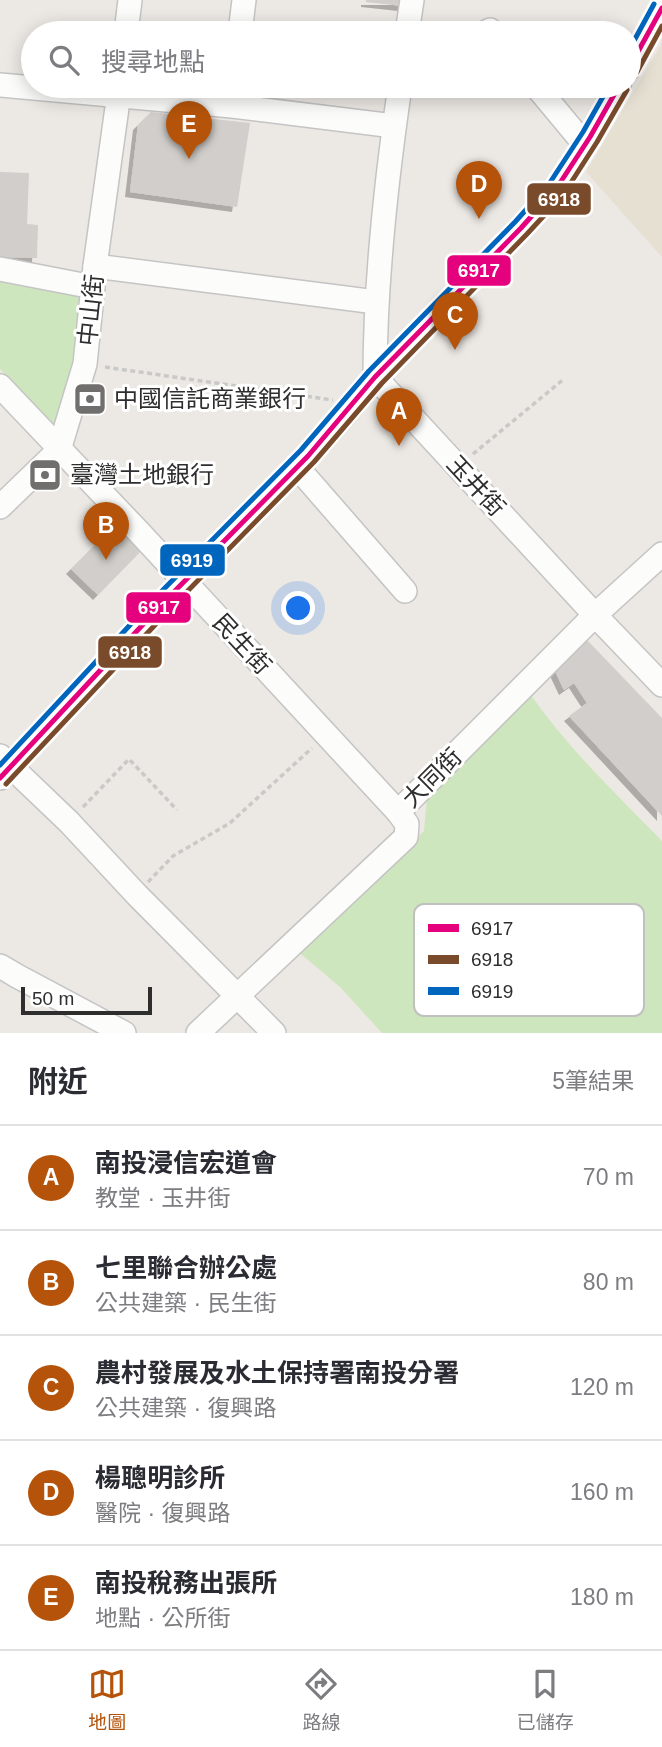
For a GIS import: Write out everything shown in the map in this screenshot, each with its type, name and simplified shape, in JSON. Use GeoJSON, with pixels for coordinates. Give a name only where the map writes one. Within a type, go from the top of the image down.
{"type":"FeatureCollection","features":[{"type":"Feature","properties":{"kind":"street"},"geometry":{"type":"LineString","coordinates":[[127,21],[130,0]]}},
{"type":"Feature","properties":{"kind":"street"},"geometry":{"type":"LineString","coordinates":[[241,21],[244,0]]}},
{"type":"Feature","properties":{"kind":"street"},"geometry":{"type":"LineString","coordinates":[[409,21],[412,0]]}},
{"type":"Feature","properties":{"kind":"street"},"geometry":{"type":"LineString","coordinates":[[641,46],[662,8]]}},
{"type":"Feature","properties":{"kind":"street"},"geometry":{"type":"LineString","coordinates":[[0,85],[21,86]]}},
{"type":"Feature","properties":{"kind":"street","name":"中山街"},"geometry":{"type":"LineString","coordinates":[[0,507],[59,450],[85,364],[94,276],[119,98]]}},
{"type":"Feature","properties":{"kind":"street"},"geometry":{"type":"LineString","coordinates":[[244,98],[394,126]]}},
{"type":"Feature","properties":{"kind":"street"},"geometry":{"type":"LineString","coordinates":[[375,377],[376,302],[398,98]]}},
{"type":"Feature","properties":{"kind":"street"},"geometry":{"type":"LineString","coordinates":[[546,98],[585,145]]}},
{"type":"Feature","properties":{"kind":"street"},"geometry":{"type":"LineString","coordinates":[[274,1033],[136,895],[69,822],[4,767],[297,467],[375,377],[521,228],[556,189],[612,98]]}},
{"type":"Feature","properties":{"kind":"street"},"geometry":{"type":"LineString","coordinates":[[0,269],[376,302]]}},
{"type":"Feature","properties":{"kind":"street","name":"玉井街"},"geometry":{"type":"LineString","coordinates":[[375,377],[662,685]]}},
{"type":"Feature","properties":{"kind":"street","name":"民生街"},"geometry":{"type":"LineString","coordinates":[[0,386],[398,811]]}},
{"type":"Feature","properties":{"kind":"street"},"geometry":{"type":"LineString","coordinates":[[297,467],[405,591]]}},
{"type":"Feature","properties":{"kind":"street","name":"大同街"},"geometry":{"type":"LineString","coordinates":[[198,1033],[407,837],[407,824],[398,811],[595,615],[662,554]]}},
{"type":"Feature","properties":{"kind":"street"},"geometry":{"type":"LineString","coordinates":[[0,965],[124,1033]]}},
{"type":"Feature","properties":{"kind":"path"},"geometry":{"type":"LineString","coordinates":[[85,364],[355,403]]}},
{"type":"Feature","properties":{"kind":"path"},"geometry":{"type":"LineString","coordinates":[[458,467],[564,379]]}},
{"type":"Feature","properties":{"kind":"path"},"geometry":{"type":"LineString","coordinates":[[136,895],[173,856],[230,823],[326,735]]}},
{"type":"Feature","properties":{"kind":"path"},"geometry":{"type":"LineString","coordinates":[[69,822],[129,759],[177,810]]}},
{"type":"Feature","properties":{"kind":"shaded area"},"geometry":{"type":"Polygon","coordinates":[[[662,43],[662,257],[586,172],[630,98],[641,98],[641,79],[662,43]]]}},
{"type":"Feature","properties":{"kind":"green space"},"geometry":{"type":"Polygon","coordinates":[[[0,277],[84,290],[78,349],[59,429],[0,369],[0,277]]]}},
{"type":"Feature","properties":{"kind":"green space"},"geometry":{"type":"Polygon","coordinates":[[[528,691],[575,750],[662,841],[662,1033],[382,1033],[340,987],[301,954],[309,939],[424,831],[427,797],[528,691]]]}},
{"type":"Feature","properties":{"kind":"building"},"geometry":{"type":"Polygon","coordinates":[[[366,0],[404,0],[403,6],[366,0]]]}},
{"type":"Feature","properties":{"kind":"building"},"geometry":{"type":"Polygon","coordinates":[[[151,112],[250,123],[237,207],[130,192],[138,125],[151,112]]]}},
{"type":"Feature","properties":{"kind":"building"},"geometry":{"type":"Polygon","coordinates":[[[0,172],[29,173],[27,224],[38,225],[37,258],[0,257],[0,172]]]}},
{"type":"Feature","properties":{"kind":"building"},"geometry":{"type":"Polygon","coordinates":[[[115,525],[141,551],[98,595],[71,569],[115,525]]]}},
{"type":"Feature","properties":{"kind":"building"},"geometry":{"type":"Polygon","coordinates":[[[587,640],[662,718],[662,816],[569,716],[587,703],[574,683],[564,690],[555,671],[587,640]]]}},
{"type":"Feature","properties":{"kind":"transit line","name":"6919"},"geometry":{"type":"LineString","coordinates":[[641,28],[654,4]]}},
{"type":"Feature","properties":{"kind":"transit line","name":"6917"},"geometry":{"type":"LineString","coordinates":[[641,46],[662,8]]}},
{"type":"Feature","properties":{"kind":"transit line","name":"6918"},"geometry":{"type":"LineString","coordinates":[[641,65],[662,26]]}},
{"type":"Feature","properties":{"kind":"transit line","name":"6919"},"geometry":{"type":"LineString","coordinates":[[0,765],[156,597],[301,450],[369,371],[515,222],[549,184],[602,98]]}},
{"type":"Feature","properties":{"kind":"transit line","name":"6917"},"geometry":{"type":"LineString","coordinates":[[0,778],[162,604],[308,456],[375,377],[521,228],[556,189],[612,98]]}},
{"type":"Feature","properties":{"kind":"transit line","name":"6918"},"geometry":{"type":"LineString","coordinates":[[6,784],[169,610],[314,462],[382,383],[563,195],[622,98]]}},
{"type":"Feature","properties":{"kind":"place","name":"南投稅務出張所"},"geometry":{"type":"Point","coordinates":[189,159]}},
{"type":"Feature","properties":{"kind":"place","name":"楊聰明診所"},"geometry":{"type":"Point","coordinates":[479,219]}},
{"type":"Feature","properties":{"kind":"place","name":"農村發展及水土保持署南投分署"},"geometry":{"type":"Point","coordinates":[455,350]}},
{"type":"Feature","properties":{"kind":"place","name":"中國信託商業銀行"},"geometry":{"type":"Point","coordinates":[90,399]}},
{"type":"Feature","properties":{"kind":"place","name":"南投浸信宏道會"},"geometry":{"type":"Point","coordinates":[399,446]}},
{"type":"Feature","properties":{"kind":"place","name":"臺灣土地銀行"},"geometry":{"type":"Point","coordinates":[45,475]}},
{"type":"Feature","properties":{"kind":"place","name":"七里聯合辦公處"},"geometry":{"type":"Point","coordinates":[106,560]}}]}
